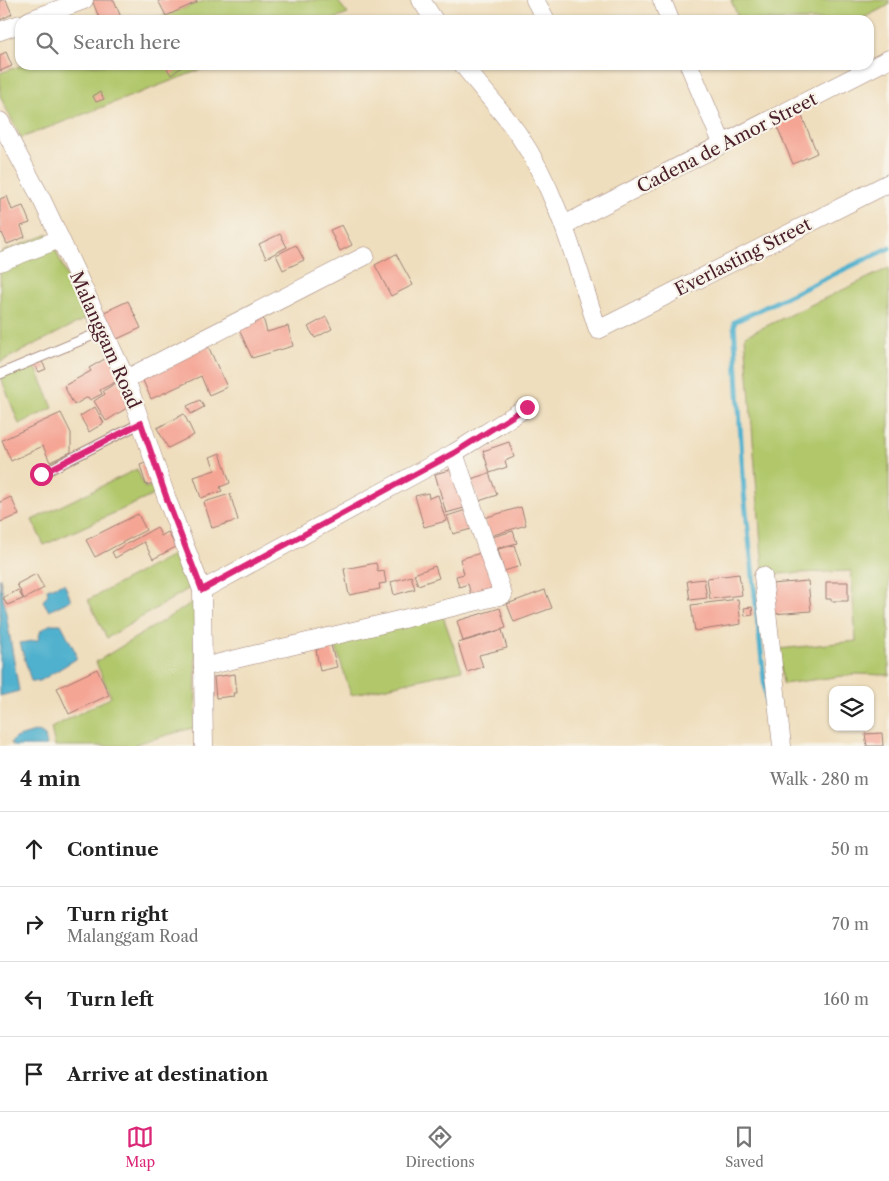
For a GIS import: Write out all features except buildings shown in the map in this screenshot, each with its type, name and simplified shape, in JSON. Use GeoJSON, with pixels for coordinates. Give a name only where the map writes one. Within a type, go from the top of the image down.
{"type":"FeatureCollection","features":[{"type":"Feature","properties":{"kind":"street"},"geometry":{"type":"LineString","coordinates":[[44,15],[84,0]]}},
{"type":"Feature","properties":{"kind":"street"},"geometry":{"type":"LineString","coordinates":[[421,0],[431,15]]}},
{"type":"Feature","properties":{"kind":"street"},"geometry":{"type":"LineString","coordinates":[[535,0],[543,15]]}},
{"type":"Feature","properties":{"kind":"street"},"geometry":{"type":"LineString","coordinates":[[662,0],[668,15]]}},
{"type":"Feature","properties":{"kind":"street"},"geometry":{"type":"LineString","coordinates":[[0,31],[15,26]]}},
{"type":"Feature","properties":{"kind":"street","name":"Cadena de Amor Street"},"geometry":{"type":"LineString","coordinates":[[874,67],[889,59]]}},
{"type":"Feature","properties":{"kind":"street"},"geometry":{"type":"LineString","coordinates":[[467,70],[518,134],[539,172],[564,225]]}},
{"type":"Feature","properties":{"kind":"street"},"geometry":{"type":"LineString","coordinates":[[691,70],[722,143]]}},
{"type":"Feature","properties":{"kind":"street","name":"Cadena de Amor Street"},"geometry":{"type":"LineString","coordinates":[[564,225],[867,70]]}},
{"type":"Feature","properties":{"kind":"street","name":"Malanggam Road"},"geometry":{"type":"LineString","coordinates":[[0,121],[60,239],[126,378],[168,502],[202,590],[204,746]]}},
{"type":"Feature","properties":{"kind":"street","name":"Everlasting Street"},"geometry":{"type":"LineString","coordinates":[[564,225],[598,330],[889,183]]}},
{"type":"Feature","properties":{"kind":"street"},"geometry":{"type":"LineString","coordinates":[[0,262],[60,239]]}},
{"type":"Feature","properties":{"kind":"street"},"geometry":{"type":"LineString","coordinates":[[126,378],[365,256]]}},
{"type":"Feature","properties":{"kind":"street"},"geometry":{"type":"LineString","coordinates":[[202,590],[454,453],[527,407]]}},
{"type":"Feature","properties":{"kind":"street"},"geometry":{"type":"LineString","coordinates":[[203,667],[503,595],[454,453]]}},
{"type":"Feature","properties":{"kind":"street"},"geometry":{"type":"LineString","coordinates":[[764,576],[782,746]]}},
{"type":"Feature","properties":{"kind":"lane"},"geometry":{"type":"LineString","coordinates":[[0,374],[103,331]]}},
{"type":"Feature","properties":{"kind":"lane"},"geometry":{"type":"LineString","coordinates":[[41,474],[141,423]]}},
{"type":"Feature","properties":{"kind":"green space"},"geometry":{"type":"Polygon","coordinates":[[[207,0],[337,0],[348,14],[345,15],[164,15],[207,0]]]}},
{"type":"Feature","properties":{"kind":"green space"},"geometry":{"type":"Polygon","coordinates":[[[731,0],[889,0],[889,5],[869,15],[737,15],[731,0]]]}},
{"type":"Feature","properties":{"kind":"green space"},"geometry":{"type":"Polygon","coordinates":[[[15,68],[15,70],[200,70],[21,138],[0,96],[0,73],[15,68]]]}},
{"type":"Feature","properties":{"kind":"green space"},"geometry":{"type":"Polygon","coordinates":[[[49,234],[85,319],[0,362],[0,253],[49,234]]]}},
{"type":"Feature","properties":{"kind":"green space"},"geometry":{"type":"Polygon","coordinates":[[[889,268],[889,675],[857,674],[783,684],[779,649],[856,641],[851,571],[774,574],[763,570],[745,336],[889,268]]]}},
{"type":"Feature","properties":{"kind":"green space"},"geometry":{"type":"Polygon","coordinates":[[[33,361],[53,408],[19,424],[0,375],[33,361]]]}},
{"type":"Feature","properties":{"kind":"green space"},"geometry":{"type":"Polygon","coordinates":[[[137,469],[145,488],[155,485],[158,493],[44,545],[32,520],[137,469]]]}},
{"type":"Feature","properties":{"kind":"green space"},"geometry":{"type":"Polygon","coordinates":[[[178,552],[193,586],[107,638],[88,600],[178,552]]]}},
{"type":"Feature","properties":{"kind":"green space"},"geometry":{"type":"Polygon","coordinates":[[[195,601],[196,727],[135,744],[136,746],[55,746],[51,728],[111,697],[96,662],[195,601]]]}},
{"type":"Feature","properties":{"kind":"green space"},"geometry":{"type":"Polygon","coordinates":[[[443,616],[462,670],[351,695],[334,641],[443,616]]]}},
{"type":"Feature","properties":{"kind":"water"},"geometry":{"type":"Polygon","coordinates":[[[0,578],[19,691],[0,696],[0,578]]]}},
{"type":"Feature","properties":{"kind":"water"},"geometry":{"type":"Polygon","coordinates":[[[64,583],[71,600],[49,611],[43,601],[48,594],[47,589],[64,583]]]}},
{"type":"Feature","properties":{"kind":"water"},"geometry":{"type":"Polygon","coordinates":[[[51,624],[61,624],[76,653],[76,659],[40,681],[31,681],[20,643],[38,640],[41,630],[51,624]]]}},
{"type":"Feature","properties":{"kind":"water"},"geometry":{"type":"Polygon","coordinates":[[[38,731],[45,736],[47,746],[13,746],[11,742],[15,738],[38,731]]]}},
{"type":"Feature","properties":{"kind":"waterway"},"geometry":{"type":"LineString","coordinates":[[771,746],[744,492],[734,322],[889,248]]}},
{"type":"Feature","properties":{"kind":"route"},"geometry":{"type":"LineString","coordinates":[[41,474],[141,423],[168,502],[202,590],[454,453],[527,407]]}}]}
